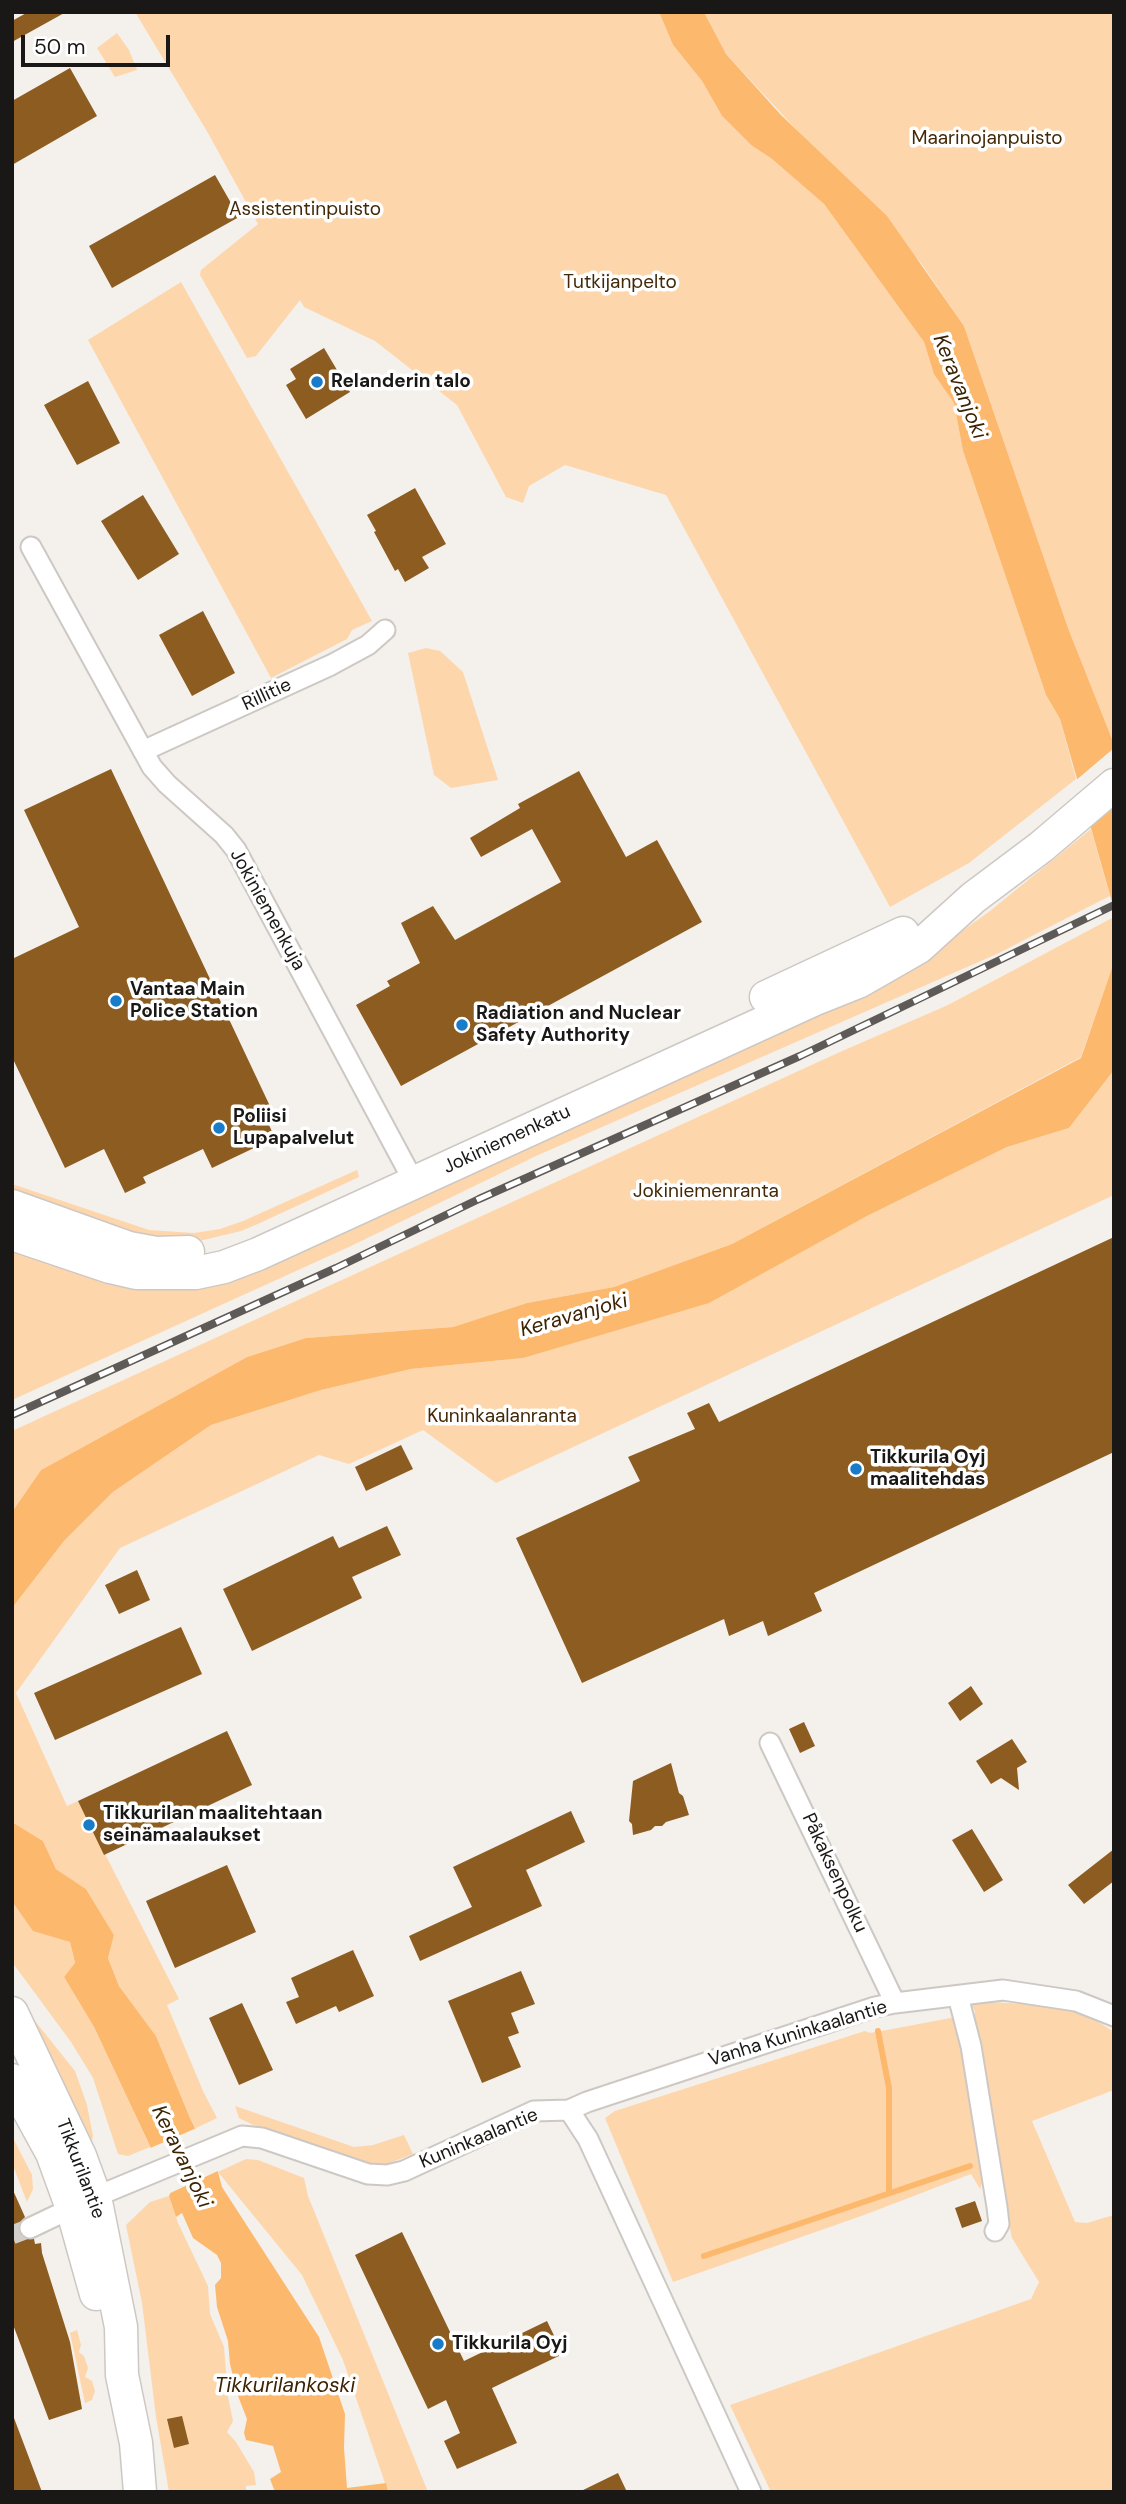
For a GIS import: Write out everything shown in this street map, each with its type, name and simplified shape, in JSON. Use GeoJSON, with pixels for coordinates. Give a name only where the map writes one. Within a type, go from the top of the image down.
{"type":"FeatureCollection","features":[{"type":"Feature","properties":{"kind":"main road","name":"Jokiniemenkatu"},"geometry":{"type":"LineString","coordinates":[[12,1234],[110,1267],[159,1275],[196,1273],[258,1254],[409,1174],[973,898],[1114,785]]}},
{"type":"Feature","properties":{"kind":"main road","name":"Jokiniemenkatu"},"geometry":{"type":"LineString","coordinates":[[12,1206],[129,1248],[156,1253],[189,1252],[214,1248],[245,1238],[409,1174]]}},
{"type":"Feature","properties":{"kind":"main road","name":"Tikkurilantie"},"geometry":{"type":"LineString","coordinates":[[12,2013],[80,2156],[84,2202],[121,2327],[122,2375],[136,2443],[140,2492]]}},
{"type":"Feature","properties":{"kind":"main road","name":"Tikkurilantie"},"geometry":{"type":"LineString","coordinates":[[12,2080],[52,2152],[84,2202]]}},
{"type":"Feature","properties":{"kind":"street","name":"Jokiniemenkuja"},"geometry":{"type":"LineString","coordinates":[[31,547],[143,751],[167,784],[224,835],[236,850],[409,1174]]}},
{"type":"Feature","properties":{"kind":"street","name":"Rillitie"},"geometry":{"type":"LineString","coordinates":[[143,751],[331,665],[368,645],[385,630]]}},
{"type":"Feature","properties":{"kind":"street","name":"Påkaksenpolku"},"geometry":{"type":"LineString","coordinates":[[770,1743],[895,2003]]}},
{"type":"Feature","properties":{"kind":"street","name":"Vanha Kuninkaalantie"},"geometry":{"type":"LineString","coordinates":[[569,2110],[863,2011],[895,2003],[1003,1990],[1076,2001],[1114,2016]]}},
{"type":"Feature","properties":{"kind":"street"},"geometry":{"type":"LineString","coordinates":[[958,1996],[971,2046],[999,2224],[995,2231]]}},
{"type":"Feature","properties":{"kind":"street"},"geometry":{"type":"LineString","coordinates":[[569,2110],[588,2139],[751,2492]]}},
{"type":"Feature","properties":{"kind":"street","name":"Kuninkaalantie"},"geometry":{"type":"LineString","coordinates":[[30,2228],[84,2202],[242,2136],[253,2136],[368,2174],[387,2175],[404,2171],[534,2111],[569,2110]]}},
{"type":"Feature","properties":{"kind":"green space","name":"Tutkijanpelto"},"geometry":{"type":"Polygon","coordinates":[[[135,12],[659,12],[673,45],[702,81],[722,116],[751,145],[772,159],[824,204],[924,342],[935,374],[954,403],[963,451],[1046,695],[1060,719],[1076,779],[969,863],[890,907],[666,495],[565,465],[529,486],[523,503],[506,497],[457,405],[375,341],[304,307],[300,300],[256,356],[247,358],[200,275],[201,270],[258,224],[208,133],[135,12]]]}},
{"type":"Feature","properties":{"kind":"green space","name":"Maarinojanpuisto"},"geometry":{"type":"Polygon","coordinates":[[[704,12],[1114,12],[1114,744],[1068,628],[964,326],[921,263],[726,54],[704,12]]]}},
{"type":"Feature","properties":{"kind":"green space"},"geometry":{"type":"Polygon","coordinates":[[[117,33],[129,50],[137,70],[115,77],[97,48],[117,33]]]}},
{"type":"Feature","properties":{"kind":"green space"},"geometry":{"type":"Polygon","coordinates":[[[181,282],[372,621],[352,630],[347,639],[271,678],[88,340],[181,282]]]}},
{"type":"Feature","properties":{"kind":"green space"},"geometry":{"type":"Polygon","coordinates":[[[426,648],[440,651],[463,672],[498,780],[451,788],[434,775],[408,653],[426,648]]]}},
{"type":"Feature","properties":{"kind":"green space"},"geometry":{"type":"Polygon","coordinates":[[[1091,829],[1110,896],[999,953],[536,1156],[351,1246],[12,1400],[12,1246],[189,1286],[947,942],[990,911],[1091,829]]]}},
{"type":"Feature","properties":{"kind":"green space","name":"Jokiniemenranta"},"geometry":{"type":"Polygon","coordinates":[[[1114,917],[1114,962],[1081,1057],[732,1244],[614,1287],[527,1303],[453,1327],[306,1338],[247,1357],[41,1470],[12,1512],[12,1431],[948,1005],[1114,917]]]}},
{"type":"Feature","properties":{"kind":"green space","name":"Kuninkaalanranta"},"geometry":{"type":"Polygon","coordinates":[[[1114,1070],[1114,1195],[496,1483],[423,1430],[349,1464],[319,1455],[120,1548],[16,1693],[67,1806],[78,1801],[179,1999],[167,2005],[217,2118],[196,2128],[156,2036],[119,1986],[108,1958],[114,1935],[86,1889],[56,1869],[43,1841],[12,1822],[12,1608],[64,1541],[113,1492],[211,1425],[321,1390],[411,1369],[523,1358],[865,1217],[1007,1147],[1069,1128],[1114,1070]]]}},
{"type":"Feature","properties":{"kind":"green space"},"geometry":{"type":"Polygon","coordinates":[[[357,1170],[359,1177],[260,1223],[241,1231],[191,1243],[143,1238],[12,1194],[12,1184],[149,1230],[194,1233],[220,1229],[243,1221],[357,1170]]]}},
{"type":"Feature","properties":{"kind":"green space"},"geometry":{"type":"Polygon","coordinates":[[[12,1901],[59,1938],[70,1942],[75,1964],[64,1977],[94,2027],[150,2147],[128,2156],[118,2154],[93,2078],[71,2042],[12,1962],[12,1901]]]}},
{"type":"Feature","properties":{"kind":"green space"},"geometry":{"type":"Polygon","coordinates":[[[970,2001],[1045,2005],[1086,2014],[1114,2032],[1114,2090],[1032,2121],[1075,2222],[1087,2223],[1114,2215],[1114,2492],[771,2492],[730,2405],[1031,2299],[1039,2282],[1012,2238],[996,2163],[974,2022],[975,2011],[970,2001]]]}},
{"type":"Feature","properties":{"kind":"green space"},"geometry":{"type":"Polygon","coordinates":[[[23,2006],[75,2071],[87,2105],[93,2136],[91,2144],[23,2006]]]}},
{"type":"Feature","properties":{"kind":"green space"},"geometry":{"type":"Polygon","coordinates":[[[956,2017],[984,2178],[980,2189],[971,2174],[673,2282],[605,2118],[615,2111],[865,2031],[870,2033],[956,2017]]]}},
{"type":"Feature","properties":{"kind":"green space"},"geometry":{"type":"Polygon","coordinates":[[[235,2106],[354,2147],[373,2145],[404,2135],[413,2154],[387,2164],[365,2164],[253,2125],[239,2118],[235,2106]]]}},
{"type":"Feature","properties":{"kind":"green space"},"geometry":{"type":"Polygon","coordinates":[[[12,2136],[32,2175],[33,2189],[27,2202],[12,2163],[12,2136]]]}},
{"type":"Feature","properties":{"kind":"green space"},"geometry":{"type":"Polygon","coordinates":[[[246,2159],[258,2160],[304,2178],[308,2196],[428,2492],[388,2492],[343,2360],[302,2275],[218,2172],[246,2159]]]}},
{"type":"Feature","properties":{"kind":"green space"},"geometry":{"type":"Polygon","coordinates":[[[169,2196],[178,2223],[208,2286],[210,2314],[224,2347],[233,2421],[227,2432],[254,2472],[256,2485],[246,2486],[246,2492],[169,2492],[156,2417],[142,2303],[126,2225],[150,2202],[169,2196]]]}},
{"type":"Feature","properties":{"kind":"green space"},"geometry":{"type":"Polygon","coordinates":[[[77,2330],[81,2345],[79,2352],[84,2356],[88,2368],[85,2377],[92,2381],[95,2391],[92,2400],[85,2403],[70,2333],[77,2330]]]}},
{"type":"Feature","properties":{"kind":"water","name":"Keravanjoki"},"geometry":{"type":"Polygon","coordinates":[[[659,12],[704,12],[726,54],[781,115],[887,216],[964,326],[1068,628],[1114,744],[1114,909],[1060,719],[1046,695],[963,451],[954,403],[934,374],[924,342],[824,204],[772,159],[751,145],[722,116],[702,81],[673,45],[659,12]]]}},
{"type":"Feature","properties":{"kind":"water","name":"Keravanjoki"},"geometry":{"type":"Polygon","coordinates":[[[1114,962],[1114,1070],[1069,1128],[1007,1147],[865,1217],[709,1303],[523,1358],[411,1369],[321,1390],[211,1425],[113,1492],[64,1541],[12,1608],[12,1512],[41,1470],[247,1357],[306,1338],[453,1327],[527,1303],[614,1287],[732,1244],[1081,1058],[1114,962]]]}},
{"type":"Feature","properties":{"kind":"water","name":"Tikkurilankoski"},"geometry":{"type":"Polygon","coordinates":[[[12,1822],[43,1841],[56,1869],[86,1889],[114,1935],[108,1958],[119,1986],[156,2036],[190,2118],[218,2172],[222,2187],[319,2337],[345,2414],[347,2488],[386,2483],[388,2492],[275,2492],[270,2479],[281,2472],[273,2446],[246,2440],[244,2433],[247,2419],[238,2396],[230,2364],[228,2341],[217,2307],[215,2285],[221,2278],[221,2263],[217,2255],[193,2238],[182,2213],[176,2217],[169,2196],[171,2191],[94,2027],[64,1977],[75,1963],[70,1942],[33,1931],[12,1901],[12,1822]]]}},
{"type":"Feature","properties":{"kind":"pier"},"geometry":{"type":"Polygon","coordinates":[[[1114,748],[1114,807],[1087,829],[1074,782],[1114,748]]]}},
{"type":"Feature","properties":{"kind":"pier"},"geometry":{"type":"Polygon","coordinates":[[[199,2127],[220,2170],[166,2195],[167,2191],[148,2149],[199,2127]]]}},
{"type":"Feature","properties":{"kind":"building"},"geometry":{"type":"Polygon","coordinates":[[[28,12],[66,12],[12,42],[12,21],[28,12]]]}},
{"type":"Feature","properties":{"kind":"building"},"geometry":{"type":"Polygon","coordinates":[[[70,68],[97,116],[12,165],[12,101],[70,68]]]}},
{"type":"Feature","properties":{"kind":"building"},"geometry":{"type":"Polygon","coordinates":[[[215,175],[239,217],[112,288],[89,246],[215,175]]]}},
{"type":"Feature","properties":{"kind":"building","name":"Relanderin talo"},"geometry":{"type":"Polygon","coordinates":[[[324,348],[350,392],[306,419],[286,385],[296,379],[290,369],[324,348]]]}},
{"type":"Feature","properties":{"kind":"building"},"geometry":{"type":"Polygon","coordinates":[[[88,381],[120,443],[77,465],[44,405],[88,381]]]}},
{"type":"Feature","properties":{"kind":"building"},"geometry":{"type":"Polygon","coordinates":[[[415,488],[446,544],[422,557],[429,568],[405,582],[398,569],[395,571],[367,515],[415,488]]]}},
{"type":"Feature","properties":{"kind":"building"},"geometry":{"type":"Polygon","coordinates":[[[143,495],[179,554],[138,580],[101,521],[143,495]]]}},
{"type":"Feature","properties":{"kind":"building"},"geometry":{"type":"Polygon","coordinates":[[[203,611],[235,673],[192,696],[159,635],[203,611]]]}},
{"type":"Feature","properties":{"kind":"building","name":"Vantaa Main Police Station"},"geometry":{"type":"Polygon","coordinates":[[[111,769],[277,1121],[269,1125],[275,1138],[212,1168],[203,1149],[143,1177],[146,1183],[125,1193],[104,1149],[65,1168],[12,1057],[12,959],[79,927],[24,810],[111,769]]]}},
{"type":"Feature","properties":{"kind":"building"},"geometry":{"type":"Polygon","coordinates":[[[579,771],[626,857],[657,840],[702,922],[401,1086],[356,1005],[390,986],[387,981],[420,963],[401,923],[433,906],[455,940],[561,882],[532,829],[481,857],[470,838],[520,808],[518,804],[579,771]]]}},
{"type":"Feature","properties":{"kind":"building","name":"Tikkurila Oyj maalitehdas"},"geometry":{"type":"Polygon","coordinates":[[[1114,1237],[1114,1452],[814,1593],[822,1611],[768,1636],[763,1621],[729,1636],[724,1619],[582,1683],[516,1538],[640,1481],[628,1457],[695,1429],[687,1413],[709,1403],[719,1422],[1114,1237]]]}},
{"type":"Feature","properties":{"kind":"building"},"geometry":{"type":"Polygon","coordinates":[[[401,1445],[413,1469],[366,1491],[355,1467],[401,1445]]]}},
{"type":"Feature","properties":{"kind":"building"},"geometry":{"type":"Polygon","coordinates":[[[387,1526],[401,1555],[352,1577],[362,1598],[252,1651],[223,1589],[333,1536],[339,1548],[387,1526]]]}},
{"type":"Feature","properties":{"kind":"building"},"geometry":{"type":"Polygon","coordinates":[[[137,1570],[150,1600],[119,1614],[105,1585],[137,1570]]]}},
{"type":"Feature","properties":{"kind":"building"},"geometry":{"type":"Polygon","coordinates":[[[181,1627],[202,1674],[55,1740],[34,1693],[181,1627]]]}},
{"type":"Feature","properties":{"kind":"building"},"geometry":{"type":"Polygon","coordinates":[[[971,1686],[983,1704],[960,1721],[948,1703],[971,1686]]]}},
{"type":"Feature","properties":{"kind":"building"},"geometry":{"type":"Polygon","coordinates":[[[804,1722],[815,1746],[800,1753],[789,1729],[804,1722]]]}},
{"type":"Feature","properties":{"kind":"building"},"geometry":{"type":"Polygon","coordinates":[[[227,1731],[252,1785],[104,1855],[78,1801],[227,1731]]]}},
{"type":"Feature","properties":{"kind":"building"},"geometry":{"type":"Polygon","coordinates":[[[1012,1739],[1027,1762],[1017,1768],[1019,1790],[1001,1778],[991,1784],[976,1761],[1012,1739]]]}},
{"type":"Feature","properties":{"kind":"building"},"geometry":{"type":"Polygon","coordinates":[[[671,1763],[679,1793],[683,1796],[689,1815],[633,1835],[629,1821],[633,1781],[671,1763]]]}},
{"type":"Feature","properties":{"kind":"building"},"geometry":{"type":"Polygon","coordinates":[[[571,1811],[585,1842],[526,1870],[542,1906],[420,1961],[409,1936],[472,1907],[453,1867],[571,1811]]]}},
{"type":"Feature","properties":{"kind":"building"},"geometry":{"type":"Polygon","coordinates":[[[972,1829],[1003,1880],[984,1892],[952,1840],[972,1829]]]}},
{"type":"Feature","properties":{"kind":"building"},"geometry":{"type":"Polygon","coordinates":[[[1114,1849],[1114,1881],[1084,1904],[1068,1885],[1114,1849]]]}},
{"type":"Feature","properties":{"kind":"building"},"geometry":{"type":"Polygon","coordinates":[[[227,1865],[256,1932],[175,1968],[146,1901],[227,1865]]]}},
{"type":"Feature","properties":{"kind":"building"},"geometry":{"type":"Polygon","coordinates":[[[353,1950],[374,1996],[339,2012],[336,2006],[296,2024],[286,2002],[299,1997],[291,1978],[353,1950]]]}},
{"type":"Feature","properties":{"kind":"building"},"geometry":{"type":"Polygon","coordinates":[[[521,1971],[535,2004],[511,2013],[519,2033],[508,2037],[521,2067],[482,2083],[448,2001],[521,1971]]]}},
{"type":"Feature","properties":{"kind":"building"},"geometry":{"type":"Polygon","coordinates":[[[242,2003],[273,2070],[239,2085],[209,2018],[242,2003]]]}},
{"type":"Feature","properties":{"kind":"building"},"geometry":{"type":"Polygon","coordinates":[[[12,2188],[25,2217],[18,2226],[19,2234],[24,2238],[34,2239],[35,2244],[41,2243],[70,2342],[82,2409],[49,2420],[12,2322],[12,2188]]]}},
{"type":"Feature","properties":{"kind":"building"},"geometry":{"type":"Polygon","coordinates":[[[975,2201],[982,2221],[962,2228],[955,2208],[975,2201]]]}},
{"type":"Feature","properties":{"kind":"building"},"geometry":{"type":"Polygon","coordinates":[[[402,2232],[464,2361],[547,2321],[563,2354],[492,2388],[517,2443],[457,2469],[444,2441],[460,2433],[446,2400],[428,2409],[355,2255],[402,2232]]]}},
{"type":"Feature","properties":{"kind":"building"},"geometry":{"type":"Polygon","coordinates":[[[182,2416],[189,2444],[174,2448],[167,2419],[182,2416]]]}},
{"type":"Feature","properties":{"kind":"building"},"geometry":{"type":"Polygon","coordinates":[[[14,2418],[42,2492],[12,2492],[14,2418]]]}},
{"type":"Feature","properties":{"kind":"building"},"geometry":{"type":"Polygon","coordinates":[[[618,2473],[627,2492],[579,2492],[618,2473]]]}},
{"type":"Feature","properties":{"kind":"waterway"},"geometry":{"type":"LineString","coordinates":[[878,2031],[889,2088],[889,2193]]}},
{"type":"Feature","properties":{"kind":"waterway"},"geometry":{"type":"LineString","coordinates":[[704,2256],[970,2166]]}},
{"type":"Feature","properties":{"kind":"tunnel"},"geometry":{"type":"LineString","coordinates":[[12,2235],[30,2228]]}},
{"type":"Feature","properties":{"kind":"railway"},"geometry":{"type":"LineString","coordinates":[[12,1415],[336,1268],[479,1199],[800,1056],[1114,905]]}},
{"type":"Feature","properties":{"kind":"place","name":"Relanderin talo"},"geometry":{"type":"Point","coordinates":[317,382]}},
{"type":"Feature","properties":{"kind":"place","name":"Vantaa Main Police Station"},"geometry":{"type":"Point","coordinates":[116,1001]}},
{"type":"Feature","properties":{"kind":"place","name":"Radiation and Nuclear Safety Authority"},"geometry":{"type":"Point","coordinates":[462,1025]}},
{"type":"Feature","properties":{"kind":"place","name":"Poliisi Lupapalvelut"},"geometry":{"type":"Point","coordinates":[219,1128]}},
{"type":"Feature","properties":{"kind":"place","name":"Tikkurila Oyj maalitehdas"},"geometry":{"type":"Point","coordinates":[856,1469]}},
{"type":"Feature","properties":{"kind":"place","name":"Tikkurilan maalitehtaan seinämaalaukset"},"geometry":{"type":"Point","coordinates":[89,1825]}},
{"type":"Feature","properties":{"kind":"place","name":"Tikkurila Oyj"},"geometry":{"type":"Point","coordinates":[438,2344]}},
{"type":"Feature","properties":{"kind":"park label","name":"Assistentinpuisto"},"geometry":{"type":"Point","coordinates":[305,210]}}]}
